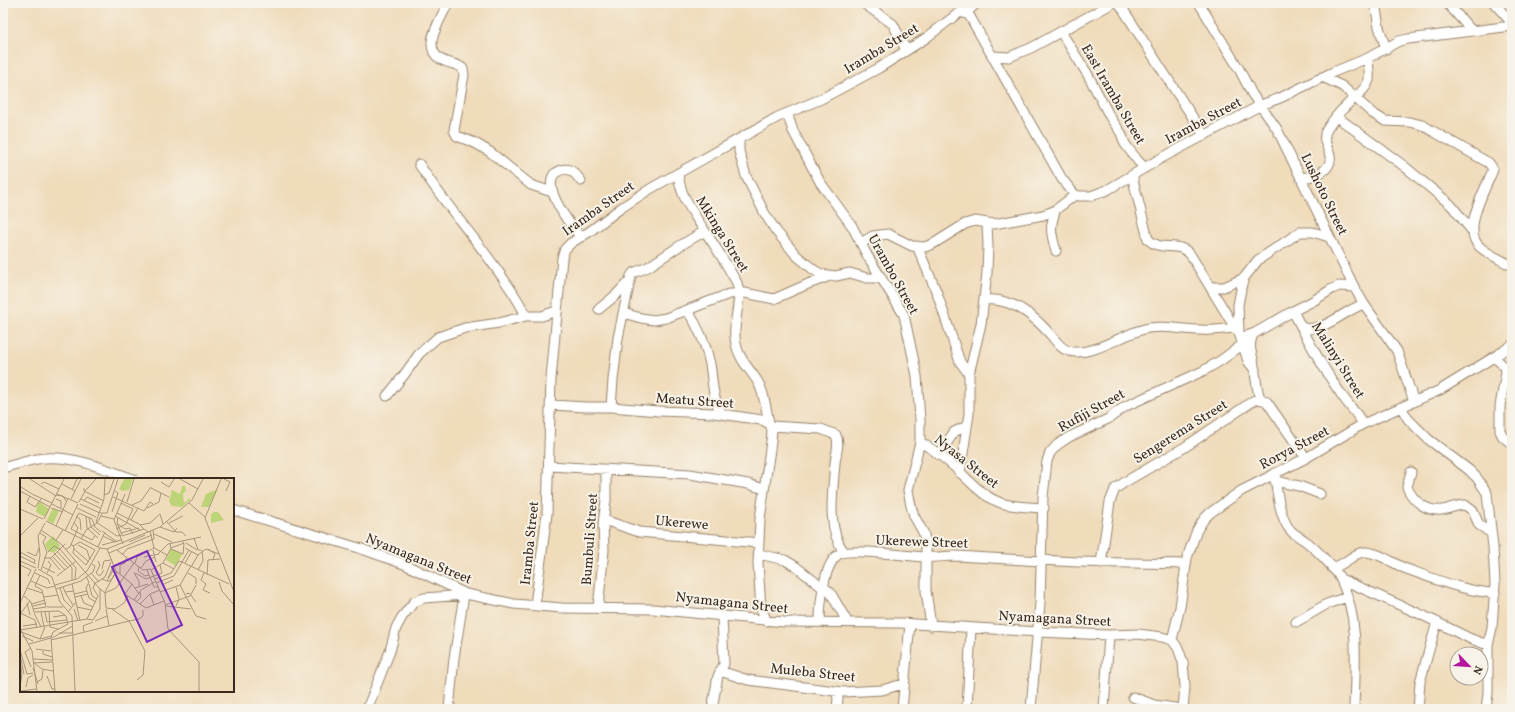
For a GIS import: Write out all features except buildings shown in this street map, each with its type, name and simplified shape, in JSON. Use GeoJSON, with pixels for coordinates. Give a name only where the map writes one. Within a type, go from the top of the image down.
{"type":"FeatureCollection","features":[{"type":"Feature","properties":{"kind":"street"},"geometry":{"type":"LineString","coordinates":[[448,3],[433,36],[431,44],[439,59],[461,67],[463,70],[464,75],[457,110],[454,130],[455,134],[490,152],[531,185],[552,192]]}},
{"type":"Feature","properties":{"kind":"street"},"geometry":{"type":"LineString","coordinates":[[863,3],[893,24],[906,50]]}},
{"type":"Feature","properties":{"kind":"street","name":"Iramba Street"},"geometry":{"type":"LineString","coordinates":[[535,605],[547,514],[549,466],[548,445],[556,311],[562,258],[568,246],[636,197],[678,172],[787,113],[821,99],[862,78],[926,38],[956,15],[961,12],[966,13],[977,3]]}},
{"type":"Feature","properties":{"kind":"street"},"geometry":{"type":"LineString","coordinates":[[994,56],[1008,57],[1031,48],[1113,3]]}},
{"type":"Feature","properties":{"kind":"street"},"geometry":{"type":"LineString","coordinates":[[1119,3],[1204,135]]}},
{"type":"Feature","properties":{"kind":"street","name":"Lushoto Street"},"geometry":{"type":"LineString","coordinates":[[1199,3],[1239,69],[1252,94],[1277,129],[1354,287],[1397,351],[1414,402]]}},
{"type":"Feature","properties":{"kind":"street"},"geometry":{"type":"LineString","coordinates":[[1375,3],[1379,27],[1386,49]]}},
{"type":"Feature","properties":{"kind":"street"},"geometry":{"type":"LineString","coordinates":[[1447,3],[1472,31]]}},
{"type":"Feature","properties":{"kind":"street"},"geometry":{"type":"LineString","coordinates":[[1494,3],[1512,24]]}},
{"type":"Feature","properties":{"kind":"street"},"geometry":{"type":"LineString","coordinates":[[861,243],[873,236],[888,234],[908,244],[925,247],[933,244],[966,224],[975,221],[987,224],[1032,218],[1043,215],[1056,210],[1075,195],[1058,173],[994,56],[982,40],[969,15],[966,13]]}},
{"type":"Feature","properties":{"kind":"street","name":"Iramba Street"},"geometry":{"type":"LineString","coordinates":[[1075,195],[1091,196],[1107,190],[1204,135],[1261,105],[1280,98],[1343,67],[1368,58],[1408,38],[1472,31],[1512,24]]}},
{"type":"Feature","properties":{"kind":"street","name":"East Iramba Street"},"geometry":{"type":"LineString","coordinates":[[1062,32],[1088,75],[1110,117],[1121,133],[1125,144],[1145,168]]}},
{"type":"Feature","properties":{"kind":"street"},"geometry":{"type":"LineString","coordinates":[[1301,178],[1316,174],[1324,170],[1329,165],[1330,158],[1324,141],[1325,134],[1344,108],[1364,89],[1369,79],[1368,58]]}},
{"type":"Feature","properties":{"kind":"street"},"geometry":{"type":"LineString","coordinates":[[1322,77],[1342,86],[1372,113],[1384,121],[1410,122],[1422,125],[1489,163],[1493,169],[1475,214],[1472,231]]}},
{"type":"Feature","properties":{"kind":"street","name":"Urambo Street"},"geometry":{"type":"LineString","coordinates":[[787,113],[793,131],[820,182],[852,226],[904,315],[917,376],[920,420],[920,442],[908,490],[914,516],[923,532],[926,542],[926,591],[931,626]]}},
{"type":"Feature","properties":{"kind":"street"},"geometry":{"type":"LineString","coordinates":[[1337,117],[1404,166],[1451,205],[1472,231],[1475,241],[1480,247],[1512,266]]}},
{"type":"Feature","properties":{"kind":"street"},"geometry":{"type":"LineString","coordinates":[[739,139],[739,151],[746,176],[765,214],[776,231],[796,255],[814,270],[821,274],[832,276]]}},
{"type":"Feature","properties":{"kind":"street"},"geometry":{"type":"LineString","coordinates":[[419,164],[436,190],[476,239],[512,288],[519,299],[526,316]]}},
{"type":"Feature","properties":{"kind":"street"},"geometry":{"type":"LineString","coordinates":[[581,180],[569,169],[564,169],[554,174],[550,183],[552,192],[567,220],[581,237]]}},
{"type":"Feature","properties":{"kind":"street","name":"Mkinga Street"},"geometry":{"type":"LineString","coordinates":[[678,172],[679,183],[685,201],[737,283],[738,292],[735,342],[742,360],[756,379],[759,386],[770,424]]}},
{"type":"Feature","properties":{"kind":"street"},"geometry":{"type":"LineString","coordinates":[[1132,176],[1148,239],[1150,242],[1160,245],[1181,247],[1190,254],[1239,336],[1248,361],[1254,370]]}},
{"type":"Feature","properties":{"kind":"street"},"geometry":{"type":"LineString","coordinates":[[1056,210],[1051,223],[1056,252]]}},
{"type":"Feature","properties":{"kind":"street"},"geometry":{"type":"LineString","coordinates":[[960,473],[970,398],[970,374],[981,324],[984,300],[988,260],[987,224]]}},
{"type":"Feature","properties":{"kind":"street"},"geometry":{"type":"LineString","coordinates":[[611,407],[613,380],[623,313],[630,280],[633,273],[651,266],[681,245],[705,231]]}},
{"type":"Feature","properties":{"kind":"street"},"geometry":{"type":"LineString","coordinates":[[1239,336],[1238,305],[1244,278],[1258,260],[1300,232],[1313,232],[1329,237]]}},
{"type":"Feature","properties":{"kind":"street"},"geometry":{"type":"LineString","coordinates":[[917,246],[933,282],[960,362],[970,374]]}},
{"type":"Feature","properties":{"kind":"street"},"geometry":{"type":"LineString","coordinates":[[623,313],[654,320],[666,318],[725,295],[738,292],[774,299],[808,284],[832,276],[850,273],[867,278],[881,278]]}},
{"type":"Feature","properties":{"kind":"street"},"geometry":{"type":"LineString","coordinates":[[1210,287],[1224,287],[1244,278]]}},
{"type":"Feature","properties":{"kind":"street"},"geometry":{"type":"LineString","coordinates":[[599,309],[616,295],[630,280]]}},
{"type":"Feature","properties":{"kind":"street","name":"Rufiji Street"},"geometry":{"type":"LineString","coordinates":[[1031,709],[1038,632],[1044,490],[1047,461],[1050,453],[1069,437],[1108,419],[1126,406],[1203,371],[1220,361],[1239,336],[1253,334],[1332,289],[1345,286],[1354,287]]}},
{"type":"Feature","properties":{"kind":"street"},"geometry":{"type":"LineString","coordinates":[[984,300],[1005,302],[1026,311],[1035,318],[1060,346],[1068,351],[1080,352],[1089,350],[1109,344],[1142,329],[1151,328],[1202,330],[1239,336]]}},
{"type":"Feature","properties":{"kind":"street"},"geometry":{"type":"LineString","coordinates":[[1301,327],[1316,329],[1357,306],[1364,304]]}},
{"type":"Feature","properties":{"kind":"street"},"geometry":{"type":"LineString","coordinates":[[687,310],[694,319],[705,344],[710,364],[714,396],[716,404],[722,414]]}},
{"type":"Feature","properties":{"kind":"street","name":"Malinyi Street"},"geometry":{"type":"LineString","coordinates":[[1293,310],[1311,346],[1342,396],[1352,407],[1363,424]]}},
{"type":"Feature","properties":{"kind":"street"},"geometry":{"type":"LineString","coordinates":[[387,396],[419,354],[438,337],[466,328],[499,323],[526,316],[542,316],[556,311]]}},
{"type":"Feature","properties":{"kind":"street"},"geometry":{"type":"LineString","coordinates":[[1253,334],[1250,342],[1250,350],[1256,386],[1260,398],[1267,402],[1278,416],[1306,458]]}},
{"type":"Feature","properties":{"kind":"street","name":"Rorya Street"},"geometry":{"type":"LineString","coordinates":[[1172,640],[1180,607],[1186,564],[1192,542],[1204,519],[1224,502],[1241,491],[1275,477],[1363,424],[1440,390],[1512,345]]}},
{"type":"Feature","properties":{"kind":"street"},"geometry":{"type":"LineString","coordinates":[[1494,357],[1505,367],[1506,372],[1500,406],[1500,431],[1503,437],[1512,444]]}},
{"type":"Feature","properties":{"kind":"street","name":"Sengerema Street"},"geometry":{"type":"LineString","coordinates":[[1102,563],[1110,502],[1115,489],[1185,447],[1240,409],[1260,398]]}},
{"type":"Feature","properties":{"kind":"street","name":"Meatu Street"},"geometry":{"type":"LineString","coordinates":[[551,405],[722,414],[762,420],[770,424],[821,429],[836,435],[838,446],[833,500],[833,527],[839,546],[844,552]]}},
{"type":"Feature","properties":{"kind":"street"},"geometry":{"type":"LineString","coordinates":[[1401,407],[1408,419],[1428,439],[1469,470],[1481,483],[1488,497],[1495,593],[1492,628],[1488,645],[1488,693],[1486,709]]}},
{"type":"Feature","properties":{"kind":"street"},"geometry":{"type":"LineString","coordinates":[[766,621],[761,608],[759,585],[759,543],[760,519],[771,442],[770,424]]}},
{"type":"Feature","properties":{"kind":"street"},"geometry":{"type":"LineString","coordinates":[[939,455],[954,432],[967,426]]}},
{"type":"Feature","properties":{"kind":"street","name":"Nyasa Street"},"geometry":{"type":"LineString","coordinates":[[920,442],[939,455],[990,499],[1014,506],[1044,508]]}},
{"type":"Feature","properties":{"kind":"street"},"geometry":{"type":"LineString","coordinates":[[3,468],[24,461],[46,458],[71,460],[88,464],[130,478]]}},
{"type":"Feature","properties":{"kind":"street"},"geometry":{"type":"LineString","coordinates":[[549,466],[690,474],[748,484],[764,489]]}},
{"type":"Feature","properties":{"kind":"street","name":"Bumbuli Street"},"geometry":{"type":"LineString","coordinates":[[598,608],[604,550],[606,470]]}},
{"type":"Feature","properties":{"kind":"street"},"geometry":{"type":"LineString","coordinates":[[1411,472],[1406,487],[1418,503],[1431,509],[1446,509],[1452,506],[1465,505],[1472,510],[1479,525],[1491,533]]}},
{"type":"Feature","properties":{"kind":"street"},"geometry":{"type":"LineString","coordinates":[[1320,494],[1275,477],[1278,496],[1288,526],[1292,532],[1306,541],[1341,578],[1471,639],[1488,645]]}},
{"type":"Feature","properties":{"kind":"street","name":"Nyamagana Street"},"geometry":{"type":"LineString","coordinates":[[234,510],[359,548],[404,564],[465,594],[514,604],[562,608],[653,609],[766,621],[910,624],[1038,632],[1109,635],[1138,634],[1168,638],[1172,640]]}},
{"type":"Feature","properties":{"kind":"street","name":"Ukerewe"},"geometry":{"type":"LineString","coordinates":[[604,520],[639,532],[759,543]]}},
{"type":"Feature","properties":{"kind":"street","name":"Ukerewe Street"},"geometry":{"type":"LineString","coordinates":[[844,552],[858,551],[926,557],[952,556],[1102,563],[1186,564]]}},
{"type":"Feature","properties":{"kind":"street"},"geometry":{"type":"LineString","coordinates":[[820,622],[823,587],[826,577],[838,554],[844,552]]}},
{"type":"Feature","properties":{"kind":"street"},"geometry":{"type":"LineString","coordinates":[[1332,568],[1342,565],[1359,553],[1366,552],[1376,554],[1404,568],[1472,591],[1495,593]]}},
{"type":"Feature","properties":{"kind":"street"},"geometry":{"type":"LineString","coordinates":[[759,554],[785,560],[830,592],[848,623]]}},
{"type":"Feature","properties":{"kind":"street"},"geometry":{"type":"LineString","coordinates":[[1341,578],[1347,597],[1355,642],[1354,709]]}},
{"type":"Feature","properties":{"kind":"street"},"geometry":{"type":"LineString","coordinates":[[367,709],[390,651],[396,628],[407,609],[419,599],[465,594],[454,658],[449,709]]}},
{"type":"Feature","properties":{"kind":"street"},"geometry":{"type":"LineString","coordinates":[[1296,622],[1327,604],[1347,597]]}},
{"type":"Feature","properties":{"kind":"street"},"geometry":{"type":"LineString","coordinates":[[712,709],[720,671],[724,664],[722,616]]}},
{"type":"Feature","properties":{"kind":"street"},"geometry":{"type":"LineString","coordinates":[[1418,709],[1420,682],[1437,622]]}},
{"type":"Feature","properties":{"kind":"street"},"geometry":{"type":"LineString","coordinates":[[902,709],[903,684],[910,624]]}},
{"type":"Feature","properties":{"kind":"street"},"geometry":{"type":"LineString","coordinates":[[968,709],[971,628]]}},
{"type":"Feature","properties":{"kind":"street"},"geometry":{"type":"LineString","coordinates":[[1104,709],[1109,635]]}},
{"type":"Feature","properties":{"kind":"street"},"geometry":{"type":"LineString","coordinates":[[1133,697],[1154,705],[1183,709],[1185,686],[1183,662],[1178,648],[1172,640]]}},
{"type":"Feature","properties":{"kind":"street","name":"Muleba Street"},"geometry":{"type":"LineString","coordinates":[[720,671],[748,680],[836,692],[882,690],[903,684]]}},
{"type":"Feature","properties":{"kind":"street"},"geometry":{"type":"LineString","coordinates":[[836,692],[838,698],[837,709]]}}]}
